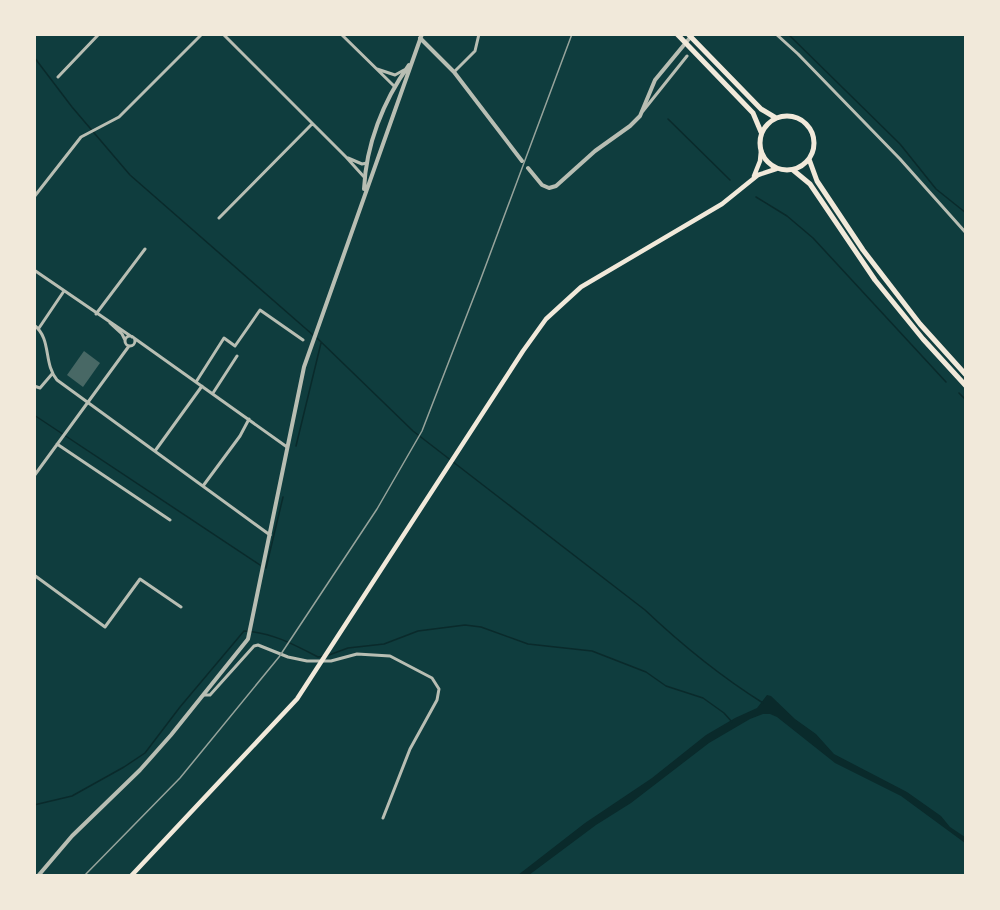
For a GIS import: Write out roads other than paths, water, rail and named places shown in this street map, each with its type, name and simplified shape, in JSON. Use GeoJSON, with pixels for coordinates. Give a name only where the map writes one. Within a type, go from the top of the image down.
{"type":"FeatureCollection","features":[{"type":"Feature","properties":{"kind":"main road"},"geometry":{"type":"LineString","coordinates":[[677,34],[753,113],[762,133]]}},
{"type":"Feature","properties":{"kind":"main road"},"geometry":{"type":"LineString","coordinates":[[690,34],[761,109],[776,118]]}},
{"type":"Feature","properties":{"kind":"main road"},"geometry":{"type":"LineString","coordinates":[[131,876],[286,712],[320,666],[536,333],[568,298],[599,276],[722,204],[763,172],[776,169],[793,170],[804,165],[813,152],[814,140],[803,120],[792,116],[776,118],[769,123],[762,133],[758,168],[752,179]]}},
{"type":"Feature","properties":{"kind":"main road"},"geometry":{"type":"LineString","coordinates":[[761,151],[767,162],[776,169]]}},
{"type":"Feature","properties":{"kind":"main road"},"geometry":{"type":"LineString","coordinates":[[809,159],[817,180],[863,250],[920,324],[966,375]]}},
{"type":"Feature","properties":{"kind":"main road"},"geometry":{"type":"LineString","coordinates":[[793,170],[810,184],[892,301],[966,386]]}},
{"type":"Feature","properties":{"kind":"street"},"geometry":{"type":"LineString","coordinates":[[58,77],[99,34]]}},
{"type":"Feature","properties":{"kind":"street"},"geometry":{"type":"LineString","coordinates":[[34,197],[74,144],[87,134],[119,117],[202,34]]}},
{"type":"Feature","properties":{"kind":"street"},"geometry":{"type":"LineString","coordinates":[[341,34],[398,90],[399,96]]}},
{"type":"Feature","properties":{"kind":"street"},"geometry":{"type":"LineString","coordinates":[[454,72],[474,51],[478,34]]}},
{"type":"Feature","properties":{"kind":"street"},"geometry":{"type":"LineString","coordinates":[[640,116],[655,80],[690,34]]}},
{"type":"Feature","properties":{"kind":"street"},"geometry":{"type":"LineString","coordinates":[[776,34],[900,159],[966,233]]}},
{"type":"Feature","properties":{"kind":"street"},"geometry":{"type":"LineString","coordinates":[[223,35],[365,178]]}},
{"type":"Feature","properties":{"kind":"street"},"geometry":{"type":"LineString","coordinates":[[38,876],[72,836],[140,770],[171,735],[249,636],[304,367],[421,36],[454,72],[522,161]]}},
{"type":"Feature","properties":{"kind":"street"},"geometry":{"type":"LineString","coordinates":[[528,168],[543,185],[549,188],[556,186],[595,151],[630,126],[687,56]]}},
{"type":"Feature","properties":{"kind":"street"},"geometry":{"type":"LineString","coordinates":[[377,68],[387,74],[395,75],[410,65]]}},
{"type":"Feature","properties":{"kind":"street"},"geometry":{"type":"LineString","coordinates":[[364,194],[367,156],[394,86],[410,65]]}},
{"type":"Feature","properties":{"kind":"street"},"geometry":{"type":"LineString","coordinates":[[219,218],[312,124]]}},
{"type":"Feature","properties":{"kind":"street"},"geometry":{"type":"LineString","coordinates":[[346,157],[360,164],[376,161]]}},
{"type":"Feature","properties":{"kind":"street"},"geometry":{"type":"LineString","coordinates":[[96,314],[145,249]]}},
{"type":"Feature","properties":{"kind":"street"},"geometry":{"type":"LineString","coordinates":[[34,270],[289,447]]}},
{"type":"Feature","properties":{"kind":"street"},"geometry":{"type":"LineString","coordinates":[[39,328],[64,291]]}},
{"type":"Feature","properties":{"kind":"street"},"geometry":{"type":"LineString","coordinates":[[196,382],[224,338],[235,345],[260,310],[303,340]]}},
{"type":"Feature","properties":{"kind":"street"},"geometry":{"type":"LineString","coordinates":[[109,321],[122,333],[129,346]]}},
{"type":"Feature","properties":{"kind":"street"},"geometry":{"type":"LineString","coordinates":[[34,325],[44,335],[52,374],[60,382],[270,535]]}},
{"type":"Feature","properties":{"kind":"street"},"geometry":{"type":"LineString","coordinates":[[125,341],[128,337],[133,337]]}},
{"type":"Feature","properties":{"kind":"street"},"geometry":{"type":"LineString","coordinates":[[34,476],[129,346],[134,344],[133,337]]}},
{"type":"Feature","properties":{"kind":"street"},"geometry":{"type":"LineString","coordinates":[[213,393],[237,356]]}},
{"type":"Feature","properties":{"kind":"street"},"geometry":{"type":"LineString","coordinates":[[34,386],[40,388],[52,374]]}},
{"type":"Feature","properties":{"kind":"street"},"geometry":{"type":"LineString","coordinates":[[155,451],[202,386]]}},
{"type":"Feature","properties":{"kind":"street"},"geometry":{"type":"LineString","coordinates":[[203,486],[240,436],[249,419]]}},
{"type":"Feature","properties":{"kind":"street"},"geometry":{"type":"LineString","coordinates":[[58,443],[170,520]]}},
{"type":"Feature","properties":{"kind":"street"},"geometry":{"type":"LineString","coordinates":[[34,575],[105,627],[140,579],[181,607]]}},
{"type":"Feature","properties":{"kind":"street"},"geometry":{"type":"LineString","coordinates":[[202,695],[210,695],[254,646],[258,645],[307,662],[331,661],[357,654],[390,656],[432,678],[440,688],[437,700],[410,749],[383,818]]}},
{"type":"Feature","properties":{"kind":"water"},"geometry":{"type":"Polygon","coordinates":[[[767,695],[816,734],[834,754],[907,792],[941,816],[950,827],[965,837],[965,843],[901,796],[835,763],[777,717],[763,714],[709,743],[631,803],[596,825],[529,875],[518,875],[585,823],[652,778],[706,735],[757,708],[767,695]]]}},
{"type":"Feature","properties":{"kind":"waterway"},"geometry":{"type":"LineString","coordinates":[[788,34],[900,144],[936,189],[966,213]]}},
{"type":"Feature","properties":{"kind":"waterway"},"geometry":{"type":"LineString","coordinates":[[34,57],[72,107],[130,175],[313,335]]}},
{"type":"Feature","properties":{"kind":"waterway"},"geometry":{"type":"LineString","coordinates":[[668,119],[730,180]]}},
{"type":"Feature","properties":{"kind":"waterway"},"geometry":{"type":"LineString","coordinates":[[756,197],[787,216],[813,238],[946,382]]}},
{"type":"Feature","properties":{"kind":"waterway"},"geometry":{"type":"LineString","coordinates":[[317,338],[413,431],[645,610],[702,660],[763,703]]}},
{"type":"Feature","properties":{"kind":"waterway"},"geometry":{"type":"LineString","coordinates":[[296,446],[321,343]]}},
{"type":"Feature","properties":{"kind":"waterway"},"geometry":{"type":"LineString","coordinates":[[959,393],[966,400]]}},
{"type":"Feature","properties":{"kind":"waterway"},"geometry":{"type":"LineString","coordinates":[[34,415],[260,565]]}},
{"type":"Feature","properties":{"kind":"waterway"},"geometry":{"type":"LineString","coordinates":[[266,568],[283,497]]}},
{"type":"Feature","properties":{"kind":"waterway"},"geometry":{"type":"LineString","coordinates":[[329,655],[348,648],[384,644],[418,631],[465,625],[481,627],[528,644],[592,651],[646,672],[666,686],[703,698],[724,713],[732,722]]}},
{"type":"Feature","properties":{"kind":"waterway"},"geometry":{"type":"LineString","coordinates":[[34,805],[72,796],[145,753],[180,707],[244,631],[273,637],[318,657],[324,656]]}},
{"type":"Feature","properties":{"kind":"railway"},"geometry":{"type":"LineString","coordinates":[[84,876],[180,778],[279,657],[377,509],[422,431],[572,34]]}}]}
